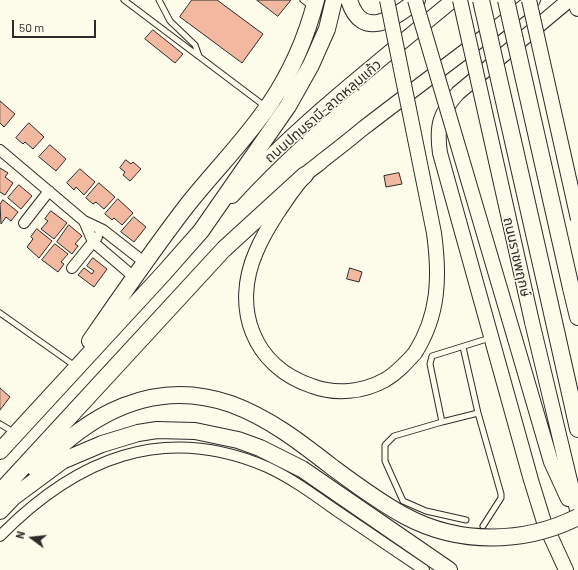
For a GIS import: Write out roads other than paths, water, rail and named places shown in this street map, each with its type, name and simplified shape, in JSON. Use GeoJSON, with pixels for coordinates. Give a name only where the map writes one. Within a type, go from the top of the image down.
{"type":"FeatureCollection","features":[{"type":"Feature","properties":{"kind":"main road"},"geometry":{"type":"LineString","coordinates":[[0,451],[201,230],[288,106],[311,65],[327,29],[334,0]]}},
{"type":"Feature","properties":{"kind":"main road"},"geometry":{"type":"LineString","coordinates":[[349,0],[357,16],[364,21],[376,23],[398,16],[416,0],[551,462],[578,521]]}},
{"type":"Feature","properties":{"kind":"main road"},"geometry":{"type":"LineString","coordinates":[[305,175],[267,232],[252,264],[246,290],[246,307],[251,328],[258,345],[270,361],[287,375],[314,387],[334,391],[355,390],[376,384],[395,373],[415,354],[429,328],[435,309],[438,288],[437,262],[431,217],[387,0]]}},
{"type":"Feature","properties":{"kind":"main road","name":"ถนนปทุมธานี-ลาดหลุมแก้ว"},"geometry":{"type":"LineString","coordinates":[[201,230],[252,174],[287,140],[453,0]]}},
{"type":"Feature","properties":{"kind":"main road","name":"ถนนราชพฤกษ์"},"geometry":{"type":"LineString","coordinates":[[460,0],[532,322],[578,514]]}},
{"type":"Feature","properties":{"kind":"main road","name":"ถนนราชพฤกษ์"},"geometry":{"type":"LineString","coordinates":[[481,0],[578,429]]}},
{"type":"Feature","properties":{"kind":"main road"},"geometry":{"type":"LineString","coordinates":[[506,0],[578,317]]}},
{"type":"Feature","properties":{"kind":"main road"},"geometry":{"type":"LineString","coordinates":[[529,0],[578,219]]}},
{"type":"Feature","properties":{"kind":"main road"},"geometry":{"type":"LineString","coordinates":[[0,511],[6,495],[224,249],[305,175],[533,0]]}},
{"type":"Feature","properties":{"kind":"main road"},"geometry":{"type":"LineString","coordinates":[[566,570],[550,535],[535,496],[440,153],[438,137],[439,121],[446,106],[458,92],[569,0]]}},
{"type":"Feature","properties":{"kind":"main road"},"geometry":{"type":"LineString","coordinates":[[576,0],[578,8]]}},
{"type":"Feature","properties":{"kind":"main road"},"geometry":{"type":"LineString","coordinates":[[76,366],[144,262],[186,207],[220,168],[267,108],[288,72],[311,3]]}},
{"type":"Feature","properties":{"kind":"main road"},"geometry":{"type":"LineString","coordinates":[[6,495],[88,424],[119,407],[134,401],[166,395],[197,396],[231,404],[263,419],[288,434],[370,494],[406,517],[434,528],[462,535],[499,538],[524,536],[553,528],[578,517]]}},
{"type":"Feature","properties":{"kind":"main road"},"geometry":{"type":"LineString","coordinates":[[6,495],[62,461],[102,444],[138,433],[157,430],[195,431],[238,440],[260,448],[302,469],[449,570]]}},
{"type":"Feature","properties":{"kind":"street"},"geometry":{"type":"LineString","coordinates":[[0,150],[84,222],[103,230],[144,262]]}},
{"type":"Feature","properties":{"kind":"street"},"geometry":{"type":"LineString","coordinates":[[24,223],[49,192]]}},
{"type":"Feature","properties":{"kind":"street"},"geometry":{"type":"LineString","coordinates":[[84,222],[93,242],[134,276]]}},
{"type":"Feature","properties":{"kind":"street"},"geometry":{"type":"LineString","coordinates":[[72,268],[103,230]]}},
{"type":"Feature","properties":{"kind":"street"},"geometry":{"type":"LineString","coordinates":[[0,536],[33,505],[56,488],[104,462],[149,449],[170,447],[196,448],[218,451],[243,458],[291,479],[424,570]]}},
{"type":"Feature","properties":{"kind":"lane"},"geometry":{"type":"LineString","coordinates":[[124,0],[267,108]]}},
{"type":"Feature","properties":{"kind":"lane"},"geometry":{"type":"LineString","coordinates":[[159,0],[170,21],[195,45],[200,57]]}},
{"type":"Feature","properties":{"kind":"lane"},"geometry":{"type":"LineString","coordinates":[[0,313],[76,366]]}},
{"type":"Feature","properties":{"kind":"lane"},"geometry":{"type":"LineString","coordinates":[[442,422],[430,364],[432,356],[491,338]]}},
{"type":"Feature","properties":{"kind":"lane"},"geometry":{"type":"LineString","coordinates":[[463,346],[478,413],[501,494],[501,498],[483,526]]}},
{"type":"Feature","properties":{"kind":"lane"},"geometry":{"type":"LineString","coordinates":[[466,520],[426,511],[403,501],[385,461],[385,445],[394,436],[478,413]]}},
{"type":"Feature","properties":{"kind":"lane"},"geometry":{"type":"LineString","coordinates":[[0,424],[16,434]]}}]}
